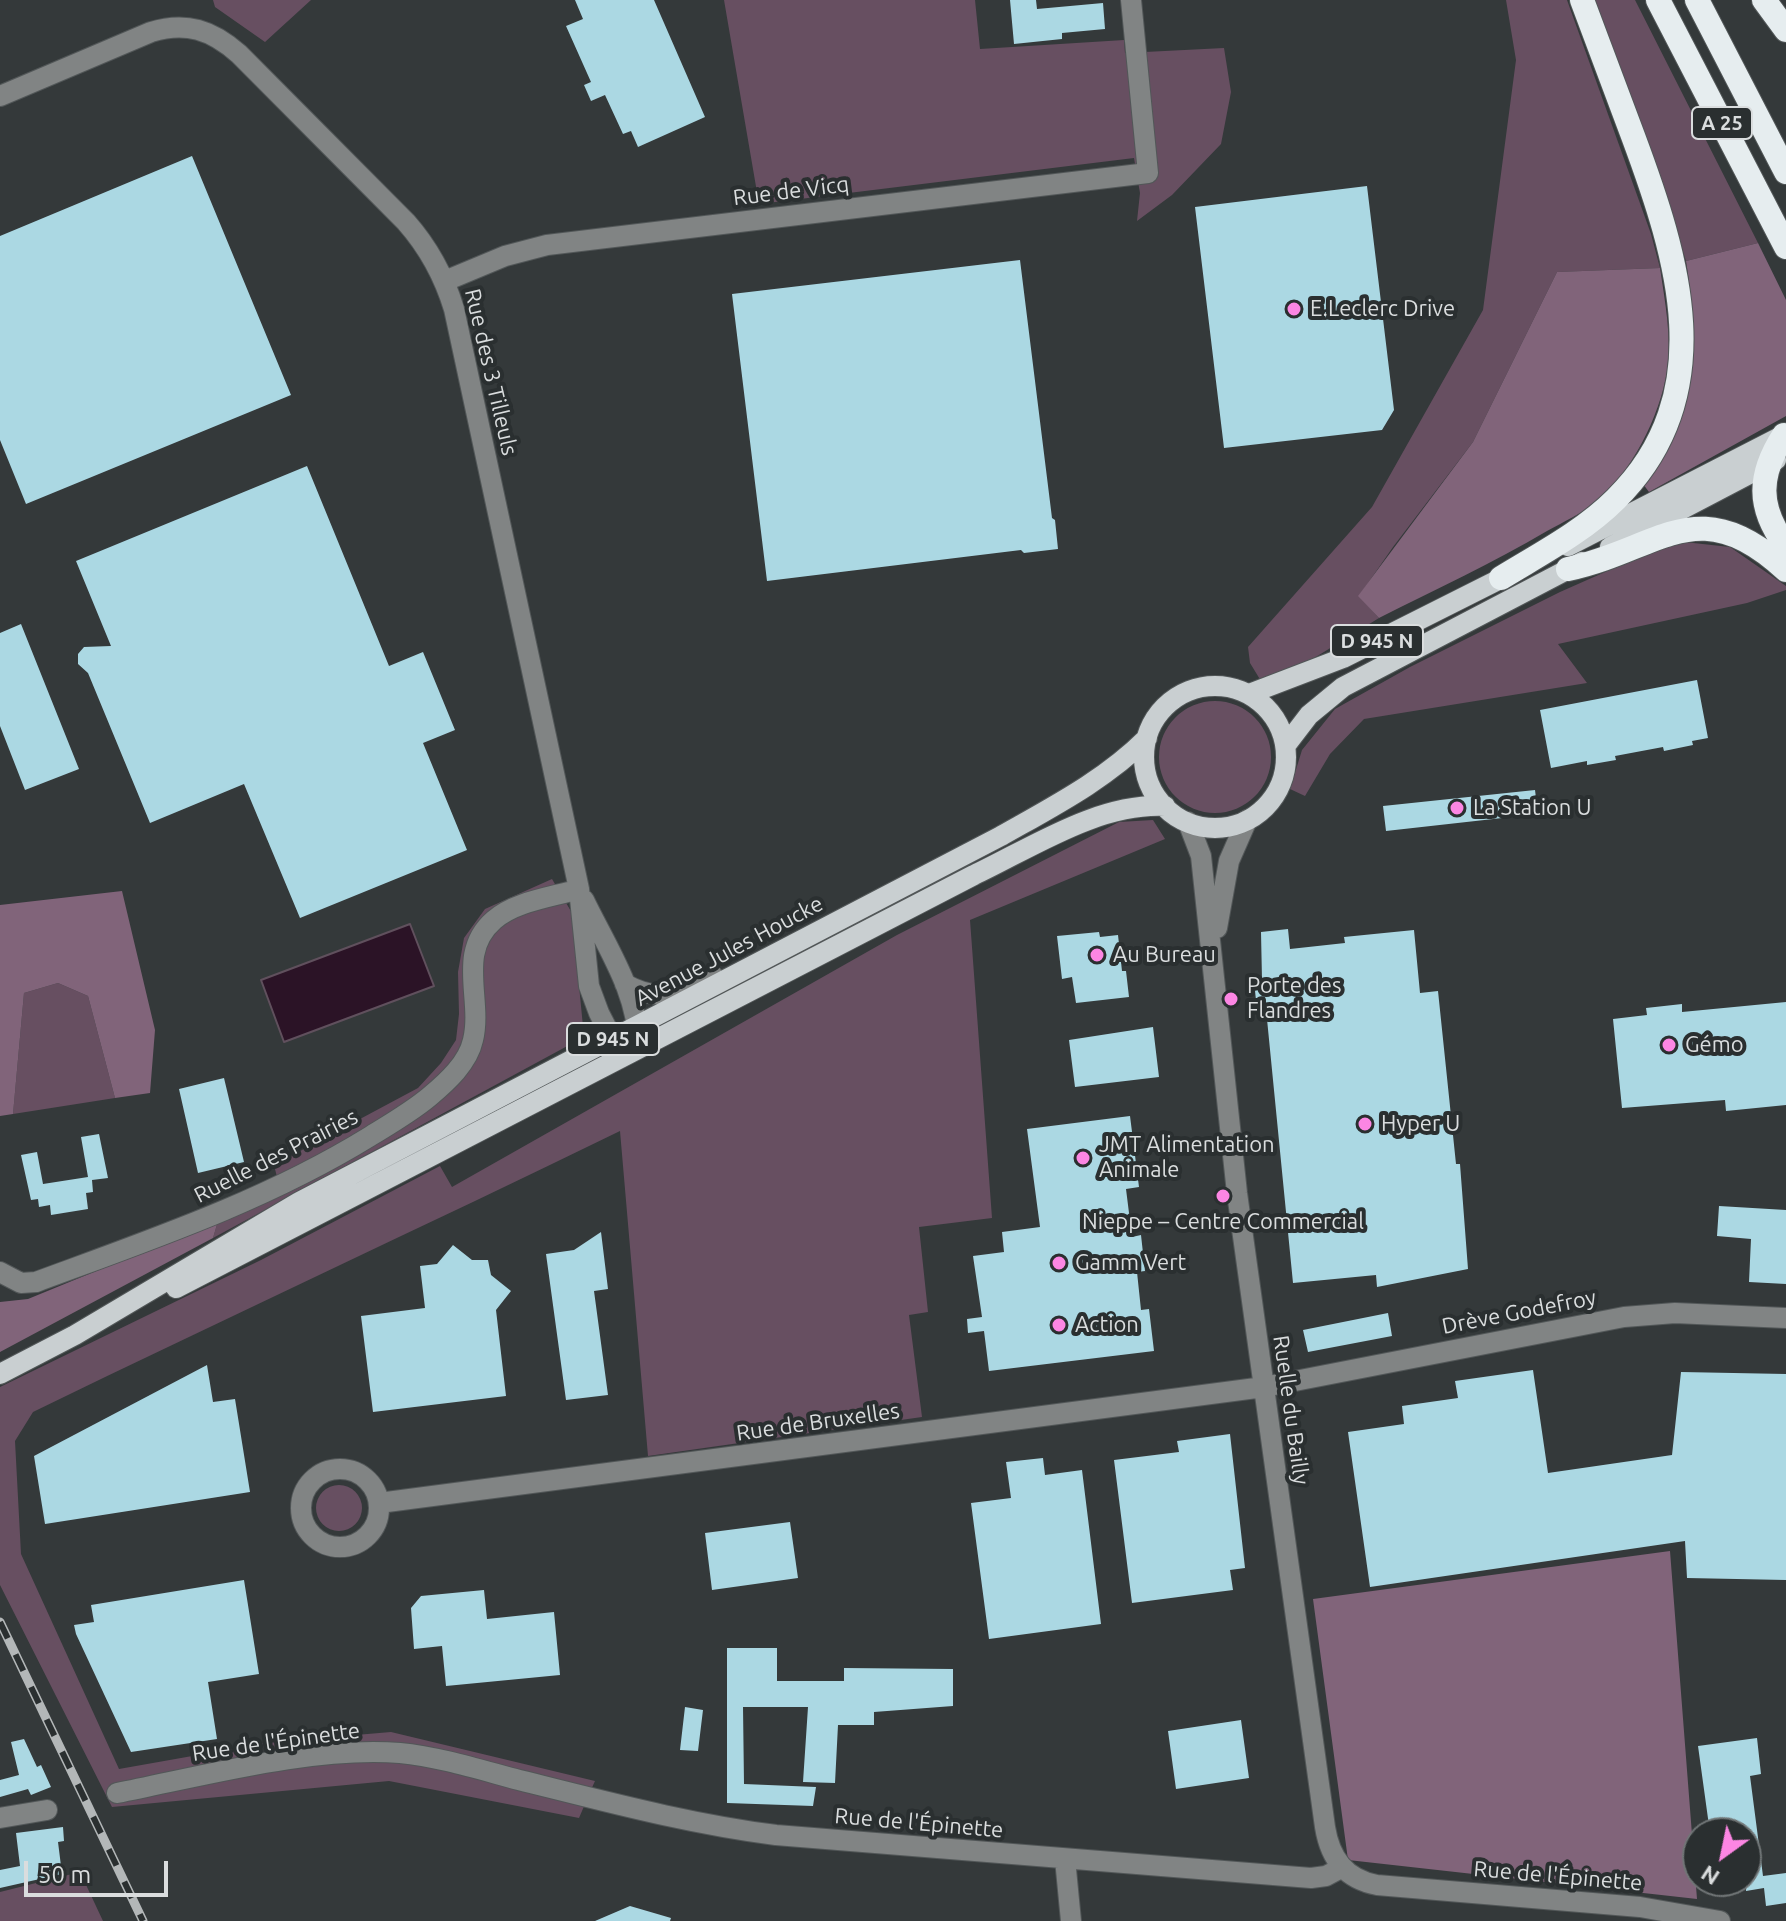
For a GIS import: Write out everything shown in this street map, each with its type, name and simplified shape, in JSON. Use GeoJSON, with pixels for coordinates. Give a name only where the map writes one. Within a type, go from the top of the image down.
{"type":"FeatureCollection","features":[{"type":"Feature","properties":{"kind":"highway"},"geometry":{"type":"LineString","coordinates":[[1501,578],[1591,521],[1627,488],[1663,429],[1675,395],[1681,358],[1682,307],[1668,238],[1582,0]]}},
{"type":"Feature","properties":{"kind":"highway","name":"A 25"},"geometry":{"type":"LineString","coordinates":[[1658,0],[1786,247]]}},
{"type":"Feature","properties":{"kind":"highway","name":"A 25"},"geometry":{"type":"LineString","coordinates":[[1697,0],[1786,172]]}},
{"type":"Feature","properties":{"kind":"highway"},"geometry":{"type":"LineString","coordinates":[[1764,0],[1786,30]]}},
{"type":"Feature","properties":{"kind":"highway"},"geometry":{"type":"LineString","coordinates":[[1781,447],[1764,485],[1771,524],[1786,546]]}},
{"type":"Feature","properties":{"kind":"highway"},"geometry":{"type":"LineString","coordinates":[[1568,569],[1607,559],[1671,532],[1697,528],[1737,536],[1760,549],[1786,570]]}},
{"type":"Feature","properties":{"kind":"main road","name":"D 945 N"},"geometry":{"type":"LineString","coordinates":[[1249,694],[1343,658],[1501,578],[1781,447]]}},
{"type":"Feature","properties":{"kind":"main road","name":"D 945 N"},"geometry":{"type":"LineString","coordinates":[[1286,745],[1309,715],[1343,687],[1568,569],[1781,447]]}},
{"type":"Feature","properties":{"kind":"main road"},"geometry":{"type":"LineString","coordinates":[[1218,686],[1249,694],[1273,716],[1286,745],[1284,775],[1277,793],[1264,809],[1231,826],[1213,828],[1188,822],[1165,806],[1154,792],[1144,756],[1147,738],[1162,710],[1187,691],[1218,686]]}},
{"type":"Feature","properties":{"kind":"main road","name":"Avenue Jules Houcke"},"geometry":{"type":"LineString","coordinates":[[637,1026],[1057,804],[1121,763],[1147,738]]}},
{"type":"Feature","properties":{"kind":"main road","name":"Avenue Jules Houcke"},"geometry":{"type":"LineString","coordinates":[[0,1374],[159,1296],[624,1048],[925,899],[1074,827],[1126,808],[1165,806]]}},
{"type":"Feature","properties":{"kind":"street","name":"Rue de Vicq"},"geometry":{"type":"LineString","coordinates":[[445,281],[505,256],[547,245],[1148,173],[1131,0]]}},
{"type":"Feature","properties":{"kind":"street","name":"Rue des 3 Tilleuls"},"geometry":{"type":"LineString","coordinates":[[0,96],[151,32],[187,26],[210,33],[239,54],[419,236],[445,281],[458,326],[579,889],[589,986],[624,1048],[637,1026],[625,984],[579,889]]}},
{"type":"Feature","properties":{"kind":"street","name":"Ruelle du Bailly"},"geometry":{"type":"LineString","coordinates":[[1214,955],[1226,873],[1247,820]]}},
{"type":"Feature","properties":{"kind":"street","name":"Ruelle du Bailly"},"geometry":{"type":"LineString","coordinates":[[1188,822],[1201,856],[1214,955],[1237,1193],[1327,1836],[1341,1868]]}},
{"type":"Feature","properties":{"kind":"street","name":"Ruelle des Prairies"},"geometry":{"type":"LineString","coordinates":[[0,1272],[21,1283],[36,1282],[197,1222],[306,1172],[405,1115],[453,1075],[471,1047],[475,1027],[472,964],[481,935],[495,919],[514,908],[579,889]]}},
{"type":"Feature","properties":{"kind":"street"},"geometry":{"type":"LineString","coordinates":[[625,984],[648,995],[667,995],[777,953]]}},
{"type":"Feature","properties":{"kind":"street","name":"Drève Godefroy"},"geometry":{"type":"LineString","coordinates":[[1264,1387],[1624,1317],[1675,1313],[1786,1318]]}},
{"type":"Feature","properties":{"kind":"street","name":"Rue de Bruxelles"},"geometry":{"type":"LineString","coordinates":[[379,1503],[1264,1387]]}},
{"type":"Feature","properties":{"kind":"street","name":"Rue de l'Épinette"},"geometry":{"type":"LineString","coordinates":[[117,1793],[324,1756],[405,1754],[753,1832],[1311,1878],[1326,1876],[1341,1868],[1357,1880],[1377,1885],[1640,1907],[1720,1921]]}},
{"type":"Feature","properties":{"kind":"street"},"geometry":{"type":"LineString","coordinates":[[0,1818],[47,1810]]}},
{"type":"Feature","properties":{"kind":"street"},"geometry":{"type":"LineString","coordinates":[[1065,1859],[1071,1921]]}},
{"type":"Feature","properties":{"kind":"shaded area"},"geometry":{"type":"Polygon","coordinates":[[[213,0],[311,0],[265,42],[215,7],[213,0]]]}},
{"type":"Feature","properties":{"kind":"shaded area"},"geometry":{"type":"Polygon","coordinates":[[[724,0],[975,0],[980,49],[1124,40],[1125,53],[1224,48],[1231,92],[1221,144],[1172,195],[1137,221],[1140,193],[1134,158],[759,204],[724,0]]]}},
{"type":"Feature","properties":{"kind":"shaded area"},"geometry":{"type":"Polygon","coordinates":[[[1506,0],[1567,0],[1651,234],[1660,268],[1557,272],[1473,442],[1359,596],[1379,618],[1306,663],[1261,681],[1250,663],[1248,647],[1372,507],[1483,310],[1516,60],[1506,0]]]}},
{"type":"Feature","properties":{"kind":"shaded area"},"geometry":{"type":"Polygon","coordinates":[[[1593,0],[1635,0],[1758,243],[1686,261],[1593,0]]]}},
{"type":"Feature","properties":{"kind":"shaded area"},"geometry":{"type":"Polygon","coordinates":[[[1758,243],[1786,300],[1786,416],[1649,492],[1643,484],[1670,437],[1688,389],[1693,326],[1686,261],[1758,243]]]}},
{"type":"Feature","properties":{"kind":"shaded area"},"geometry":{"type":"Polygon","coordinates":[[[1660,268],[1668,332],[1667,371],[1651,425],[1632,460],[1608,491],[1578,514],[1379,618],[1358,596],[1473,442],[1557,272],[1660,268]]]}},
{"type":"Feature","properties":{"kind":"shaded area"},"geometry":{"type":"Polygon","coordinates":[[[1675,541],[1730,547],[1786,586],[1786,590],[1747,603],[1558,644],[1587,683],[1364,719],[1330,754],[1305,796],[1290,789],[1302,750],[1335,709],[1410,667],[1560,592],[1675,541]]]}},
{"type":"Feature","properties":{"kind":"shaded area"},"geometry":{"type":"Polygon","coordinates":[[[1215,701],[1236,705],[1255,717],[1267,736],[1271,757],[1267,778],[1255,797],[1236,809],[1215,813],[1194,809],[1175,797],[1163,778],[1159,757],[1163,736],[1175,717],[1194,705],[1215,701]]]}},
{"type":"Feature","properties":{"kind":"shaded area"},"geometry":{"type":"Polygon","coordinates":[[[1153,820],[1165,839],[970,920],[992,1218],[919,1227],[928,1312],[909,1315],[922,1417],[648,1456],[620,1131],[33,1412],[15,1441],[21,1554],[119,1769],[243,1747],[244,1754],[240,1760],[111,1785],[247,1775],[361,1759],[426,1765],[585,1804],[579,1818],[389,1781],[112,1807],[0,1585],[0,1387],[261,1260],[440,1166],[452,1187],[897,935],[1119,822],[1153,820]]]}},
{"type":"Feature","properties":{"kind":"shaded area"},"geometry":{"type":"Polygon","coordinates":[[[552,879],[572,913],[584,1037],[213,1238],[218,1221],[281,1193],[274,1165],[418,1088],[441,1063],[456,1040],[458,972],[464,938],[485,909],[552,879]]]}},
{"type":"Feature","properties":{"kind":"shaded area"},"geometry":{"type":"Polygon","coordinates":[[[122,891],[155,1030],[150,1093],[115,1098],[88,996],[58,983],[24,993],[13,1114],[0,1116],[0,905],[122,891]]]}},
{"type":"Feature","properties":{"kind":"shaded area"},"geometry":{"type":"Polygon","coordinates":[[[410,924],[434,986],[284,1042],[261,980],[410,924]]]}},
{"type":"Feature","properties":{"kind":"shaded area"},"geometry":{"type":"Polygon","coordinates":[[[58,983],[88,996],[115,1098],[13,1114],[24,993],[58,983]]]}},
{"type":"Feature","properties":{"kind":"shaded area"},"geometry":{"type":"Polygon","coordinates":[[[218,1221],[213,1238],[0,1352],[0,1302],[28,1299],[218,1221]]]}},
{"type":"Feature","properties":{"kind":"shaded area"},"geometry":{"type":"Polygon","coordinates":[[[339,1485],[355,1492],[362,1508],[355,1524],[339,1531],[323,1524],[316,1508],[323,1492],[339,1485]]]}},
{"type":"Feature","properties":{"kind":"shaded area"},"geometry":{"type":"Polygon","coordinates":[[[1670,1551],[1691,1817],[1682,1817],[1682,1897],[1697,1899],[1348,1860],[1313,1599],[1670,1551]]]}},
{"type":"Feature","properties":{"kind":"shaded area"},"geometry":{"type":"Polygon","coordinates":[[[391,1732],[595,1781],[590,1792],[431,1753],[267,1757],[262,1743],[391,1732]]]}},
{"type":"Feature","properties":{"kind":"shaded area"},"geometry":{"type":"Polygon","coordinates":[[[80,1872],[103,1921],[0,1921],[0,1892],[80,1872]]]}},
{"type":"Feature","properties":{"kind":"building"},"geometry":{"type":"Polygon","coordinates":[[[575,0],[654,0],[705,117],[638,147],[631,131],[623,134],[605,95],[591,101],[584,85],[591,82],[566,26],[583,19],[575,0]]]}},
{"type":"Feature","properties":{"kind":"building"},"geometry":{"type":"Polygon","coordinates":[[[1010,0],[1036,0],[1037,9],[1103,3],[1105,29],[1062,33],[1062,39],[1014,44],[1010,0]]]}},
{"type":"Feature","properties":{"kind":"building"},"geometry":{"type":"Polygon","coordinates":[[[192,156],[291,395],[26,504],[0,440],[0,236],[192,156]]]}},
{"type":"Feature","properties":{"kind":"building","name":"E.Leclerc Drive"},"geometry":{"type":"Polygon","coordinates":[[[1367,186],[1394,410],[1382,430],[1224,448],[1195,207],[1367,186]]]}},
{"type":"Feature","properties":{"kind":"building"},"geometry":{"type":"Polygon","coordinates":[[[1020,260],[1058,549],[1024,553],[1021,550],[767,581],[732,294],[1020,260]]]}},
{"type":"Feature","properties":{"kind":"building"},"geometry":{"type":"Polygon","coordinates":[[[307,466],[389,666],[423,652],[455,730],[423,743],[467,850],[300,918],[244,784],[150,823],[88,673],[78,664],[78,654],[84,647],[111,646],[76,561],[307,466]]]}},
{"type":"Feature","properties":{"kind":"building"},"geometry":{"type":"Polygon","coordinates":[[[21,624],[79,769],[25,790],[0,726],[0,633],[21,624]]]}},
{"type":"Feature","properties":{"kind":"building"},"geometry":{"type":"Polygon","coordinates":[[[1697,680],[1708,738],[1692,741],[1693,745],[1664,751],[1663,747],[1615,756],[1616,760],[1587,765],[1587,761],[1551,768],[1540,710],[1697,680]]]}},
{"type":"Feature","properties":{"kind":"building"},"geometry":{"type":"Polygon","coordinates":[[[1535,790],[1538,814],[1386,831],[1383,806],[1535,790]]]}},
{"type":"Feature","properties":{"kind":"building","name":"Hyper U"},"geometry":{"type":"Polygon","coordinates":[[[1288,929],[1290,949],[1345,943],[1344,937],[1414,930],[1420,993],[1438,991],[1456,1164],[1460,1164],[1468,1269],[1377,1287],[1376,1275],[1293,1283],[1266,1009],[1257,1010],[1254,981],[1262,980],[1261,932],[1288,929]]]}},
{"type":"Feature","properties":{"kind":"building","name":"Au Bureau"},"geometry":{"type":"Polygon","coordinates":[[[1099,932],[1100,937],[1118,935],[1129,997],[1076,1003],[1072,977],[1062,979],[1057,936],[1099,932]]]}},
{"type":"Feature","properties":{"kind":"building"},"geometry":{"type":"Polygon","coordinates":[[[1786,1002],[1786,1105],[1726,1111],[1725,1100],[1622,1108],[1613,1019],[1647,1015],[1646,1008],[1682,1004],[1682,1012],[1786,1002]]]}},
{"type":"Feature","properties":{"kind":"building"},"geometry":{"type":"Polygon","coordinates":[[[1153,1027],[1159,1077],[1075,1087],[1069,1040],[1153,1027]]]}},
{"type":"Feature","properties":{"kind":"building"},"geometry":{"type":"Polygon","coordinates":[[[224,1078],[244,1162],[198,1173],[179,1089],[224,1078]]]}},
{"type":"Feature","properties":{"kind":"building"},"geometry":{"type":"Polygon","coordinates":[[[1130,1116],[1139,1187],[1126,1189],[1132,1237],[1141,1235],[1145,1271],[1137,1272],[1141,1310],[1149,1309],[1154,1351],[989,1371],[984,1331],[968,1333],[967,1319],[982,1317],[973,1256],[1004,1252],[1002,1232],[1040,1227],[1027,1129],[1130,1116]]]}},
{"type":"Feature","properties":{"kind":"building"},"geometry":{"type":"Polygon","coordinates":[[[99,1134],[108,1178],[92,1180],[93,1192],[86,1193],[88,1209],[51,1215],[50,1205],[39,1207],[38,1199],[31,1200],[21,1155],[37,1152],[43,1184],[88,1177],[81,1137],[99,1134]]]}},
{"type":"Feature","properties":{"kind":"building"},"geometry":{"type":"Polygon","coordinates":[[[1719,1206],[1786,1210],[1786,1284],[1749,1282],[1751,1239],[1717,1236],[1719,1206]]]}},
{"type":"Feature","properties":{"kind":"building"},"geometry":{"type":"Polygon","coordinates":[[[601,1232],[608,1289],[594,1291],[608,1395],[566,1400],[546,1254],[574,1250],[601,1232]]]}},
{"type":"Feature","properties":{"kind":"building"},"geometry":{"type":"Polygon","coordinates":[[[453,1245],[472,1260],[488,1260],[491,1275],[511,1291],[496,1310],[506,1396],[373,1412],[361,1316],[425,1308],[420,1266],[437,1264],[453,1245]]]}},
{"type":"Feature","properties":{"kind":"building"},"geometry":{"type":"Polygon","coordinates":[[[1388,1313],[1392,1336],[1308,1352],[1303,1330],[1388,1313]]]}},
{"type":"Feature","properties":{"kind":"building"},"geometry":{"type":"Polygon","coordinates":[[[207,1365],[213,1402],[235,1399],[250,1492],[45,1524],[34,1456],[207,1365]]]}},
{"type":"Feature","properties":{"kind":"building"},"geometry":{"type":"Polygon","coordinates":[[[1533,1370],[1548,1473],[1672,1455],[1681,1372],[1786,1374],[1786,1580],[1687,1578],[1685,1541],[1370,1587],[1348,1432],[1404,1424],[1402,1406],[1458,1398],[1455,1381],[1533,1370]]]}},
{"type":"Feature","properties":{"kind":"building"},"geometry":{"type":"Polygon","coordinates":[[[1230,1434],[1245,1568],[1230,1570],[1233,1590],[1132,1603],[1114,1460],[1179,1452],[1177,1441],[1230,1434]]]}},
{"type":"Feature","properties":{"kind":"building"},"geometry":{"type":"Polygon","coordinates":[[[1043,1458],[1045,1475],[1082,1470],[1101,1624],[989,1639],[971,1503],[1011,1498],[1006,1462],[1043,1458]]]}},
{"type":"Feature","properties":{"kind":"building"},"geometry":{"type":"Polygon","coordinates":[[[790,1522],[798,1578],[712,1590],[705,1533],[790,1522]]]}},
{"type":"Feature","properties":{"kind":"building"},"geometry":{"type":"Polygon","coordinates":[[[244,1580],[259,1674],[208,1682],[217,1739],[131,1752],[74,1625],[94,1622],[91,1605],[244,1580]]]}},
{"type":"Feature","properties":{"kind":"building"},"geometry":{"type":"Polygon","coordinates":[[[484,1590],[487,1619],[554,1612],[560,1675],[446,1686],[442,1646],[414,1649],[411,1608],[421,1596],[484,1590]]]}},
{"type":"Feature","properties":{"kind":"building"},"geometry":{"type":"Polygon","coordinates":[[[727,1648],[777,1648],[777,1681],[844,1681],[844,1668],[953,1669],[953,1706],[874,1712],[874,1725],[838,1725],[835,1783],[803,1782],[808,1707],[743,1707],[744,1784],[816,1787],[813,1806],[727,1803],[727,1648]]]}},
{"type":"Feature","properties":{"kind":"building"},"geometry":{"type":"Polygon","coordinates":[[[685,1707],[703,1710],[698,1751],[680,1750],[685,1707]]]}},
{"type":"Feature","properties":{"kind":"building"},"geometry":{"type":"Polygon","coordinates":[[[1241,1720],[1249,1778],[1176,1789],[1168,1731],[1241,1720]]]}},
{"type":"Feature","properties":{"kind":"building"},"geometry":{"type":"Polygon","coordinates":[[[1757,1738],[1761,1774],[1750,1776],[1755,1817],[1708,1817],[1698,1746],[1757,1738]]]}},
{"type":"Feature","properties":{"kind":"building"},"geometry":{"type":"Polygon","coordinates":[[[24,1739],[51,1787],[31,1795],[28,1789],[0,1797],[0,1780],[19,1775],[11,1742],[24,1739]]]}},
{"type":"Feature","properties":{"kind":"building"},"geometry":{"type":"Polygon","coordinates":[[[63,1827],[64,1841],[58,1842],[62,1874],[0,1888],[0,1870],[20,1866],[16,1833],[63,1827]]]}},
{"type":"Feature","properties":{"kind":"building"},"geometry":{"type":"Polygon","coordinates":[[[1762,1868],[1763,1876],[1786,1873],[1786,1903],[1766,1906],[1762,1868]]]}},
{"type":"Feature","properties":{"kind":"building"},"geometry":{"type":"Polygon","coordinates":[[[630,1906],[671,1918],[670,1921],[595,1921],[630,1906]]]}},
{"type":"Feature","properties":{"kind":"railway"},"geometry":{"type":"LineString","coordinates":[[0,1622],[143,1921]]}},
{"type":"Feature","properties":{"kind":"place","name":"E.Leclerc Drive"},"geometry":{"type":"Point","coordinates":[1294,309]}},
{"type":"Feature","properties":{"kind":"place","name":"La Station U"},"geometry":{"type":"Point","coordinates":[1457,808]}},
{"type":"Feature","properties":{"kind":"place","name":"Au Bureau"},"geometry":{"type":"Point","coordinates":[1097,955]}},
{"type":"Feature","properties":{"kind":"place","name":"Porte des Flandres"},"geometry":{"type":"Point","coordinates":[1231,999]}},
{"type":"Feature","properties":{"kind":"place","name":"Gémo"},"geometry":{"type":"Point","coordinates":[1669,1045]}},
{"type":"Feature","properties":{"kind":"place","name":"Hyper U"},"geometry":{"type":"Point","coordinates":[1365,1124]}},
{"type":"Feature","properties":{"kind":"place","name":"JMT Alimentation Animale"},"geometry":{"type":"Point","coordinates":[1083,1158]}},
{"type":"Feature","properties":{"kind":"place","name":"Nieppe – Centre Commercial"},"geometry":{"type":"Point","coordinates":[1223,1196]}},
{"type":"Feature","properties":{"kind":"place","name":"Gamm Vert"},"geometry":{"type":"Point","coordinates":[1059,1263]}},
{"type":"Feature","properties":{"kind":"place","name":"Action"},"geometry":{"type":"Point","coordinates":[1059,1325]}}]}
